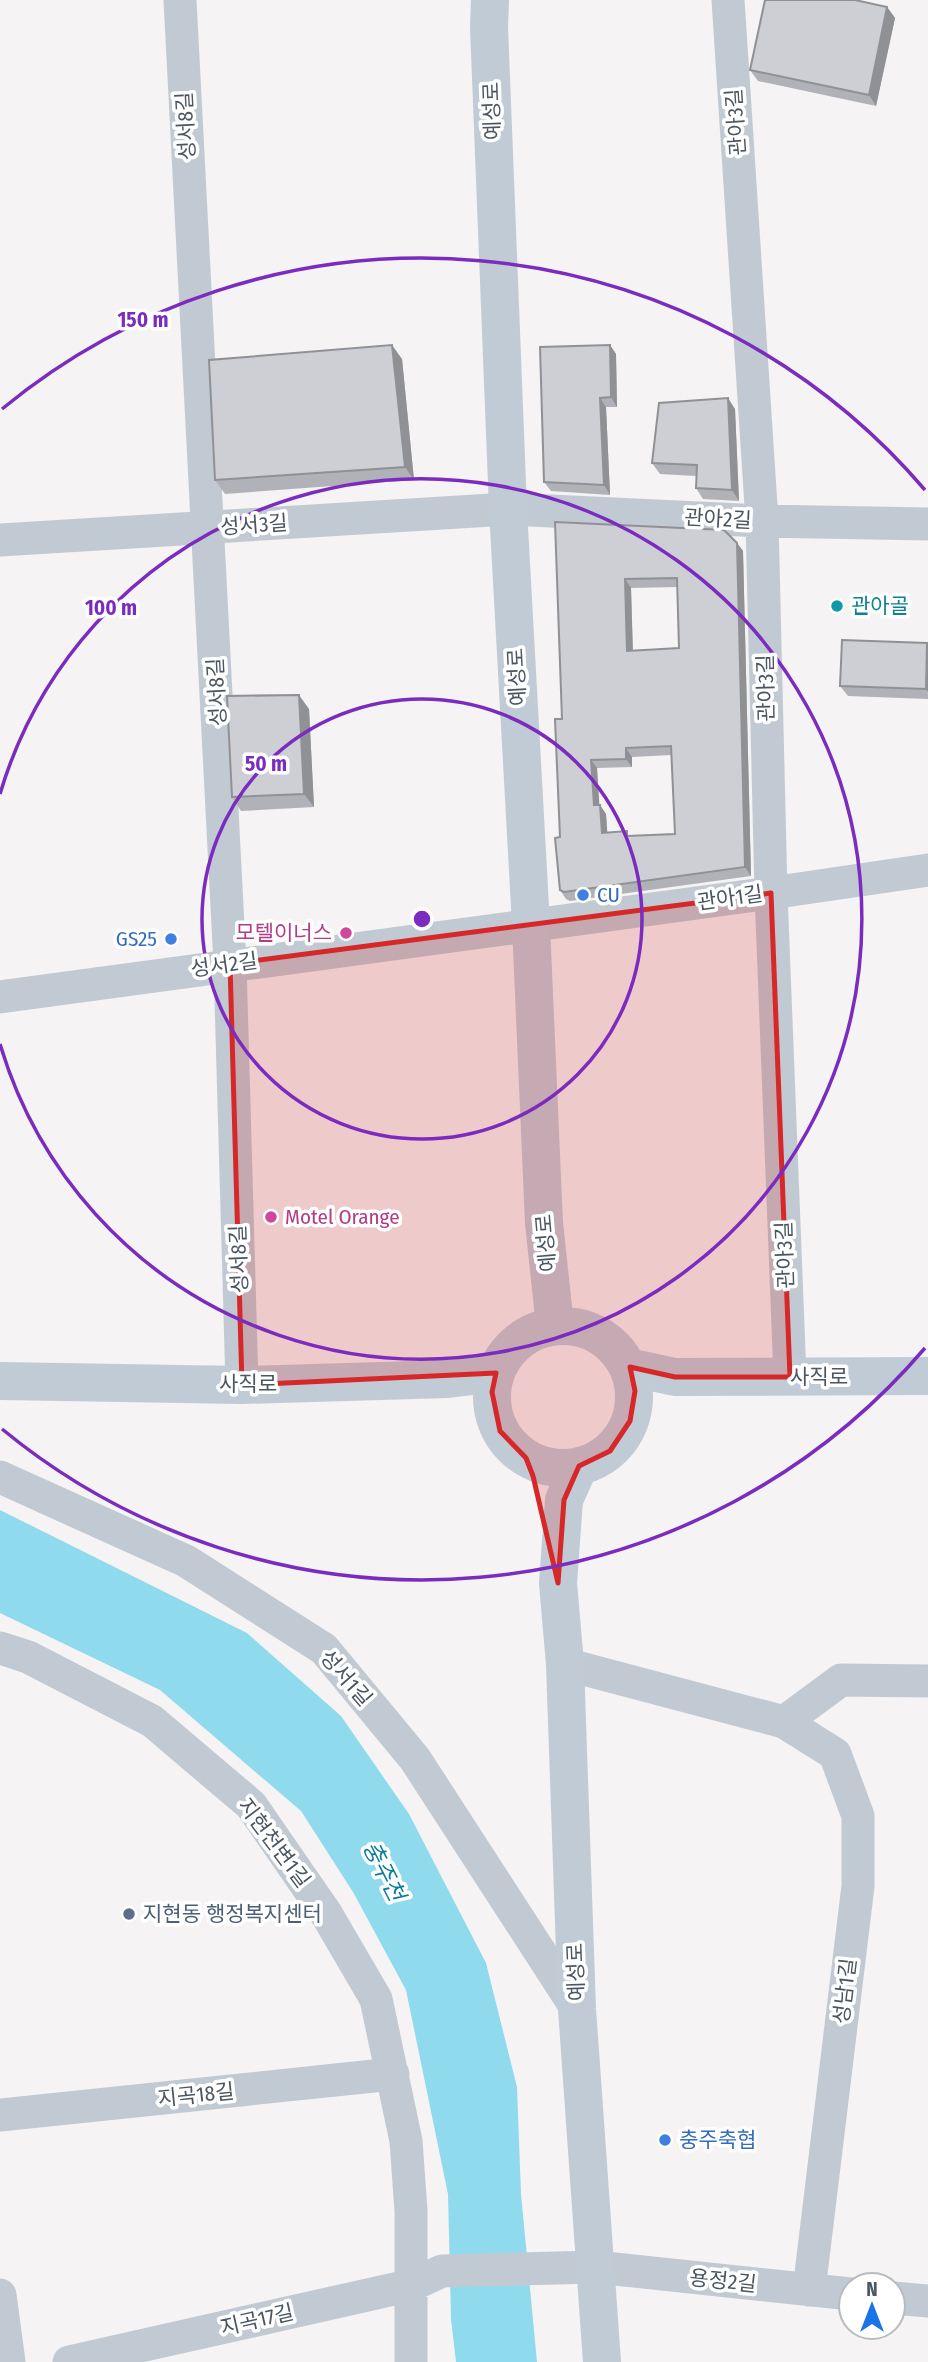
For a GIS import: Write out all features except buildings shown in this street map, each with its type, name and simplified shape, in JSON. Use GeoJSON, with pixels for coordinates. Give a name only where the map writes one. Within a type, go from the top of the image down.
{"type":"FeatureCollection","features":[{"type":"Feature","properties":{"kind":"main road","name":"예성로"},"geometry":{"type":"LineString","coordinates":[[488,9],[508,509],[544,1223],[555,1326]]}},
{"type":"Feature","properties":{"kind":"main road"},"geometry":{"type":"LineString","coordinates":[[555,1326],[577,1327],[598,1335],[615,1348],[628,1367],[635,1391],[630,1421],[622,1437],[603,1455],[579,1466],[552,1467],[526,1458],[506,1439],[493,1413],[492,1392],[496,1373],[505,1355],[519,1341],[536,1331],[555,1326]]}},
{"type":"Feature","properties":{"kind":"main road","name":"사직로"},"geometry":{"type":"LineString","coordinates":[[628,1367],[675,1377],[928,1376]]}},
{"type":"Feature","properties":{"kind":"main road","name":"사직로"},"geometry":{"type":"LineString","coordinates":[[0,1381],[242,1385],[448,1379],[496,1373]]}},
{"type":"Feature","properties":{"kind":"main road","name":"사직로"},"geometry":{"type":"LineString","coordinates":[[634,1404],[793,1396],[928,1396]]}},
{"type":"Feature","properties":{"kind":"main road"},"geometry":{"type":"LineString","coordinates":[[526,1458],[539,1496],[558,1583]]}},
{"type":"Feature","properties":{"kind":"main road"},"geometry":{"type":"LineString","coordinates":[[558,1583],[564,1500],[579,1466]]}},
{"type":"Feature","properties":{"kind":"main road","name":"예성로"},"geometry":{"type":"LineString","coordinates":[[558,1583],[565,1664],[577,2009],[602,2362]]}},
{"type":"Feature","properties":{"kind":"street","name":"성서8길"},"geometry":{"type":"LineString","coordinates":[[180,0],[230,964],[242,1385]]}},
{"type":"Feature","properties":{"kind":"street","name":"관아3길"},"geometry":{"type":"LineString","coordinates":[[728,0],[762,522],[771,893],[790,1377]]}},
{"type":"Feature","properties":{"kind":"street","name":"성서3길"},"geometry":{"type":"LineString","coordinates":[[0,540],[508,509]]}},
{"type":"Feature","properties":{"kind":"street","name":"관아2길"},"geometry":{"type":"LineString","coordinates":[[508,509],[762,522],[928,524]]}},
{"type":"Feature","properties":{"kind":"street","name":"관아1길"},"geometry":{"type":"LineString","coordinates":[[531,925],[928,870]]}},
{"type":"Feature","properties":{"kind":"street","name":"성서2길"},"geometry":{"type":"LineString","coordinates":[[0,997],[531,925]]}},
{"type":"Feature","properties":{"kind":"street","name":"성서1길"},"geometry":{"type":"LineString","coordinates":[[0,1477],[186,1561],[324,1649],[415,1759],[577,2009]]}},
{"type":"Feature","properties":{"kind":"street","name":"지현천변1길"},"geometry":{"type":"LineString","coordinates":[[0,1648],[28,1657],[152,1721],[251,1805],[327,1915],[376,1999],[405,2141],[411,2211],[411,2362]]}},
{"type":"Feature","properties":{"kind":"street","name":"성남1길"},"geometry":{"type":"LineString","coordinates":[[565,1664],[784,1722],[835,1754],[858,1816],[858,1886],[809,2290]]}},
{"type":"Feature","properties":{"kind":"street"},"geometry":{"type":"LineString","coordinates":[[784,1722],[841,1680],[928,1681]]}},
{"type":"Feature","properties":{"kind":"street","name":"지곡18길"},"geometry":{"type":"LineString","coordinates":[[0,2115],[393,2074]]}},
{"type":"Feature","properties":{"kind":"street","name":"용정2길"},"geometry":{"type":"LineString","coordinates":[[442,2271],[596,2267],[837,2293]]}},
{"type":"Feature","properties":{"kind":"street","name":"지곡17길"},"geometry":{"type":"LineString","coordinates":[[69,2362],[412,2286],[442,2271]]}},
{"type":"Feature","properties":{"kind":"street"},"geometry":{"type":"LineString","coordinates":[[0,2295],[9,2362]]}},
{"type":"Feature","properties":{"kind":"street"},"geometry":{"type":"LineString","coordinates":[[907,2299],[928,2301]]}},
{"type":"Feature","properties":{"kind":"highlighted area"},"geometry":{"type":"Polygon","coordinates":[[[771,893],[790,1377],[675,1377],[630,1367],[635,1391],[630,1421],[610,1451],[579,1466],[564,1500],[558,1583],[533,1476],[526,1458],[500,1431],[492,1392],[496,1373],[242,1385],[230,964],[771,893]]]}},
{"type":"Feature","properties":{"kind":"water","name":"충주천"},"geometry":{"type":"Polygon","coordinates":[[[0,1510],[247,1633],[341,1716],[409,1814],[486,1963],[517,2087],[521,2194],[537,2362],[456,2362],[451,2319],[448,2194],[406,1990],[353,1892],[301,1811],[160,1690],[0,1613],[0,1510]]]}},
{"type":"Feature","properties":{"kind":"place","name":"관아골"},"geometry":{"type":"Point","coordinates":[837,606]}},
{"type":"Feature","properties":{"kind":"place","name":"CU"},"geometry":{"type":"Point","coordinates":[583,895]}},
{"type":"Feature","properties":{"kind":"place","name":"모텔이너스"},"geometry":{"type":"Point","coordinates":[346,933]}},
{"type":"Feature","properties":{"kind":"place","name":"GS25"},"geometry":{"type":"Point","coordinates":[171,939]}},
{"type":"Feature","properties":{"kind":"place","name":"Motel Orange"},"geometry":{"type":"Point","coordinates":[271,1217]}},
{"type":"Feature","properties":{"kind":"place","name":"지현동 행정복지센터"},"geometry":{"type":"Point","coordinates":[129,1914]}},
{"type":"Feature","properties":{"kind":"place","name":"충주축협"},"geometry":{"type":"Point","coordinates":[665,2140]}}]}
